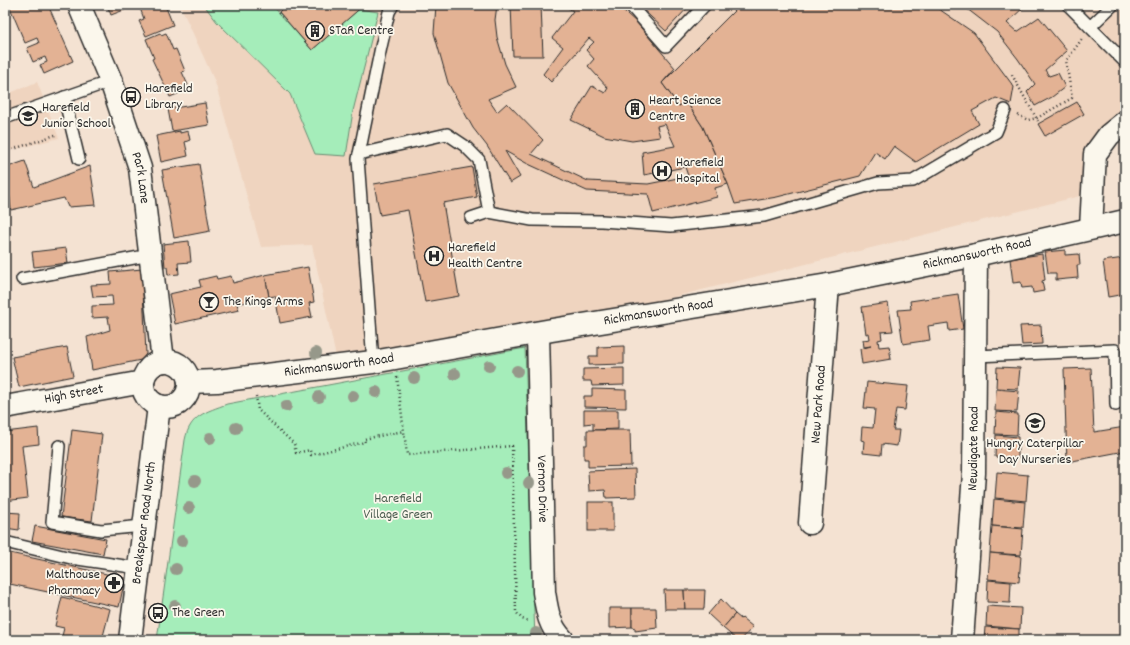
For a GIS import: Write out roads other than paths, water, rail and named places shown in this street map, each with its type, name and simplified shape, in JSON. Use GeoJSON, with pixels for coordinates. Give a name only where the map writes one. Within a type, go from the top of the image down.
{"type":"FeatureCollection","features":[{"type":"Feature","properties":{"kind":"street","name":"Park Lane"},"geometry":{"type":"LineString","coordinates":[[79,5],[111,81],[140,168],[164,361]]}},
{"type":"Feature","properties":{"kind":"street"},"geometry":{"type":"LineString","coordinates":[[1091,228],[1095,154],[1109,135],[1125,122]]}},
{"type":"Feature","properties":{"kind":"street","name":"Rickmansworth Road"},"geometry":{"type":"LineString","coordinates":[[189,382],[253,377],[394,359],[538,333],[828,286],[976,256],[1125,221]]}},
{"type":"Feature","properties":{"kind":"street","name":"Newdigate Road"},"geometry":{"type":"LineString","coordinates":[[962,640],[974,473],[976,256]]}},
{"type":"Feature","properties":{"kind":"street","name":"New Park Road"},"geometry":{"type":"LineString","coordinates":[[810,523],[828,286]]}},
{"type":"Feature","properties":{"kind":"street","name":"Vernon Drive"},"geometry":{"type":"LineString","coordinates":[[538,333],[544,592],[548,619],[555,632],[563,640]]}},
{"type":"Feature","properties":{"kind":"street"},"geometry":{"type":"LineString","coordinates":[[164,361],[171,361],[183,369],[189,382],[187,393],[180,402],[171,406],[159,406],[147,397],[144,390],[144,376],[152,365],[164,361]]}},
{"type":"Feature","properties":{"kind":"street","name":"High Street"},"geometry":{"type":"LineString","coordinates":[[5,407],[143,382]]}},
{"type":"Feature","properties":{"kind":"street","name":"Breakspear Road North"},"geometry":{"type":"LineString","coordinates":[[130,640],[159,406]]}},
{"type":"Feature","properties":{"kind":"lane"},"geometry":{"type":"LineString","coordinates":[[630,5],[666,46],[705,5]]}},
{"type":"Feature","properties":{"kind":"lane"},"geometry":{"type":"LineString","coordinates":[[1068,5],[1125,62]]}},
{"type":"Feature","properties":{"kind":"lane"},"geometry":{"type":"LineString","coordinates":[[1090,27],[1113,5]]}},
{"type":"Feature","properties":{"kind":"lane"},"geometry":{"type":"LineString","coordinates":[[373,362],[359,154],[388,7]]}},
{"type":"Feature","properties":{"kind":"lane"},"geometry":{"type":"LineString","coordinates":[[5,118],[46,105],[64,97],[111,81]]}},
{"type":"Feature","properties":{"kind":"lane"},"geometry":{"type":"LineString","coordinates":[[64,97],[79,160]]}},
{"type":"Feature","properties":{"kind":"lane"},"geometry":{"type":"LineString","coordinates":[[470,218],[488,212],[532,220],[602,221],[671,226],[764,216],[878,183],[913,181],[996,132],[1005,110]]}},
{"type":"Feature","properties":{"kind":"lane"},"geometry":{"type":"LineString","coordinates":[[359,154],[446,134],[465,146],[479,160],[488,212]]}},
{"type":"Feature","properties":{"kind":"lane"},"geometry":{"type":"LineString","coordinates":[[22,279],[150,255]]}},
{"type":"Feature","properties":{"kind":"lane"},"geometry":{"type":"LineString","coordinates":[[975,356],[1115,350],[1116,405]]}},
{"type":"Feature","properties":{"kind":"lane"},"geometry":{"type":"LineString","coordinates":[[59,446],[52,522],[101,530],[143,526]]}},
{"type":"Feature","properties":{"kind":"lane"},"geometry":{"type":"LineString","coordinates":[[5,542],[71,558],[138,568]]}},
{"type":"Feature","properties":{"kind":"place","name":"STaR Centre"},"geometry":{"type":"Point","coordinates":[315,31]}},
{"type":"Feature","properties":{"kind":"place","name":"Harefield Library"},"geometry":{"type":"Point","coordinates":[131,97]}},
{"type":"Feature","properties":{"kind":"place","name":"Heart Science Centre"},"geometry":{"type":"Point","coordinates":[635,109]}},
{"type":"Feature","properties":{"kind":"place","name":"Harefield Junior School"},"geometry":{"type":"Point","coordinates":[28,116]}},
{"type":"Feature","properties":{"kind":"place","name":"Harefield Hospital"},"geometry":{"type":"Point","coordinates":[662,171]}},
{"type":"Feature","properties":{"kind":"place","name":"Harefield Health Centre"},"geometry":{"type":"Point","coordinates":[434,256]}},
{"type":"Feature","properties":{"kind":"place","name":"The Kings Arms"},"geometry":{"type":"Point","coordinates":[209,302]}},
{"type":"Feature","properties":{"kind":"place","name":"Hungry Caterpillar Day Nurseries"},"geometry":{"type":"Point","coordinates":[1035,423]}},
{"type":"Feature","properties":{"kind":"place","name":"Malthouse Pharmacy"},"geometry":{"type":"Point","coordinates":[114,583]}},
{"type":"Feature","properties":{"kind":"place","name":"The Green"},"geometry":{"type":"Point","coordinates":[158,613]}},
{"type":"Feature","properties":{"kind":"park label","name":"Harefield Village Green"},"geometry":{"type":"Point","coordinates":[398,508]}}]}
